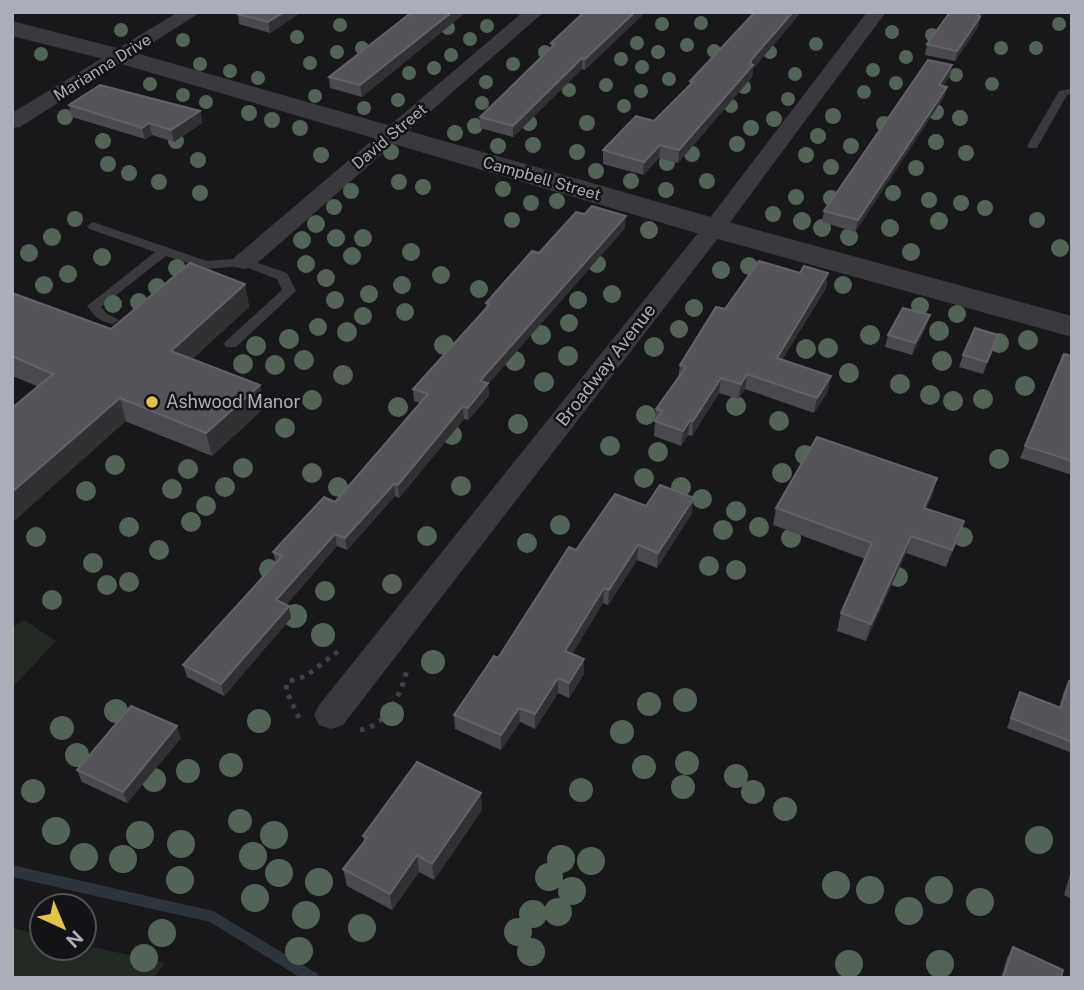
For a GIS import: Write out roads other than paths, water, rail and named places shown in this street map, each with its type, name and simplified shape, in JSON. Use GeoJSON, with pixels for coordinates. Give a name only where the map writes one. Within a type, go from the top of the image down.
{"type":"FeatureCollection","features":[{"type":"Feature","properties":{"kind":"street","name":"Marianna Drive"},"geometry":{"type":"LineString","coordinates":[[12,122],[192,12]]}},
{"type":"Feature","properties":{"kind":"street","name":"David Street"},"geometry":{"type":"LineString","coordinates":[[244,262],[535,12]]}},
{"type":"Feature","properties":{"kind":"street","name":"Broadway Avenue"},"geometry":{"type":"LineString","coordinates":[[331,715],[714,228],[877,12]]}},
{"type":"Feature","properties":{"kind":"street","name":"Campbell Street"},"geometry":{"type":"LineString","coordinates":[[12,28],[1072,327]]}},
{"type":"Feature","properties":{"kind":"lane"},"geometry":{"type":"LineString","coordinates":[[1033,146],[1063,93],[1072,91]]}},
{"type":"Feature","properties":{"kind":"lane"},"geometry":{"type":"LineString","coordinates":[[93,226],[164,251],[201,269],[244,262],[282,276],[289,291],[231,344]]}},
{"type":"Feature","properties":{"kind":"lane"},"geometry":{"type":"LineString","coordinates":[[112,320],[101,316],[94,306],[164,251]]}},
{"type":"Feature","properties":{"kind":"waterway"},"geometry":{"type":"LineString","coordinates":[[12,871],[213,917],[313,978]]}},
{"type":"Feature","properties":{"kind":"place","name":"Ashwood Manor"},"geometry":{"type":"Point","coordinates":[152,402]}}]}
